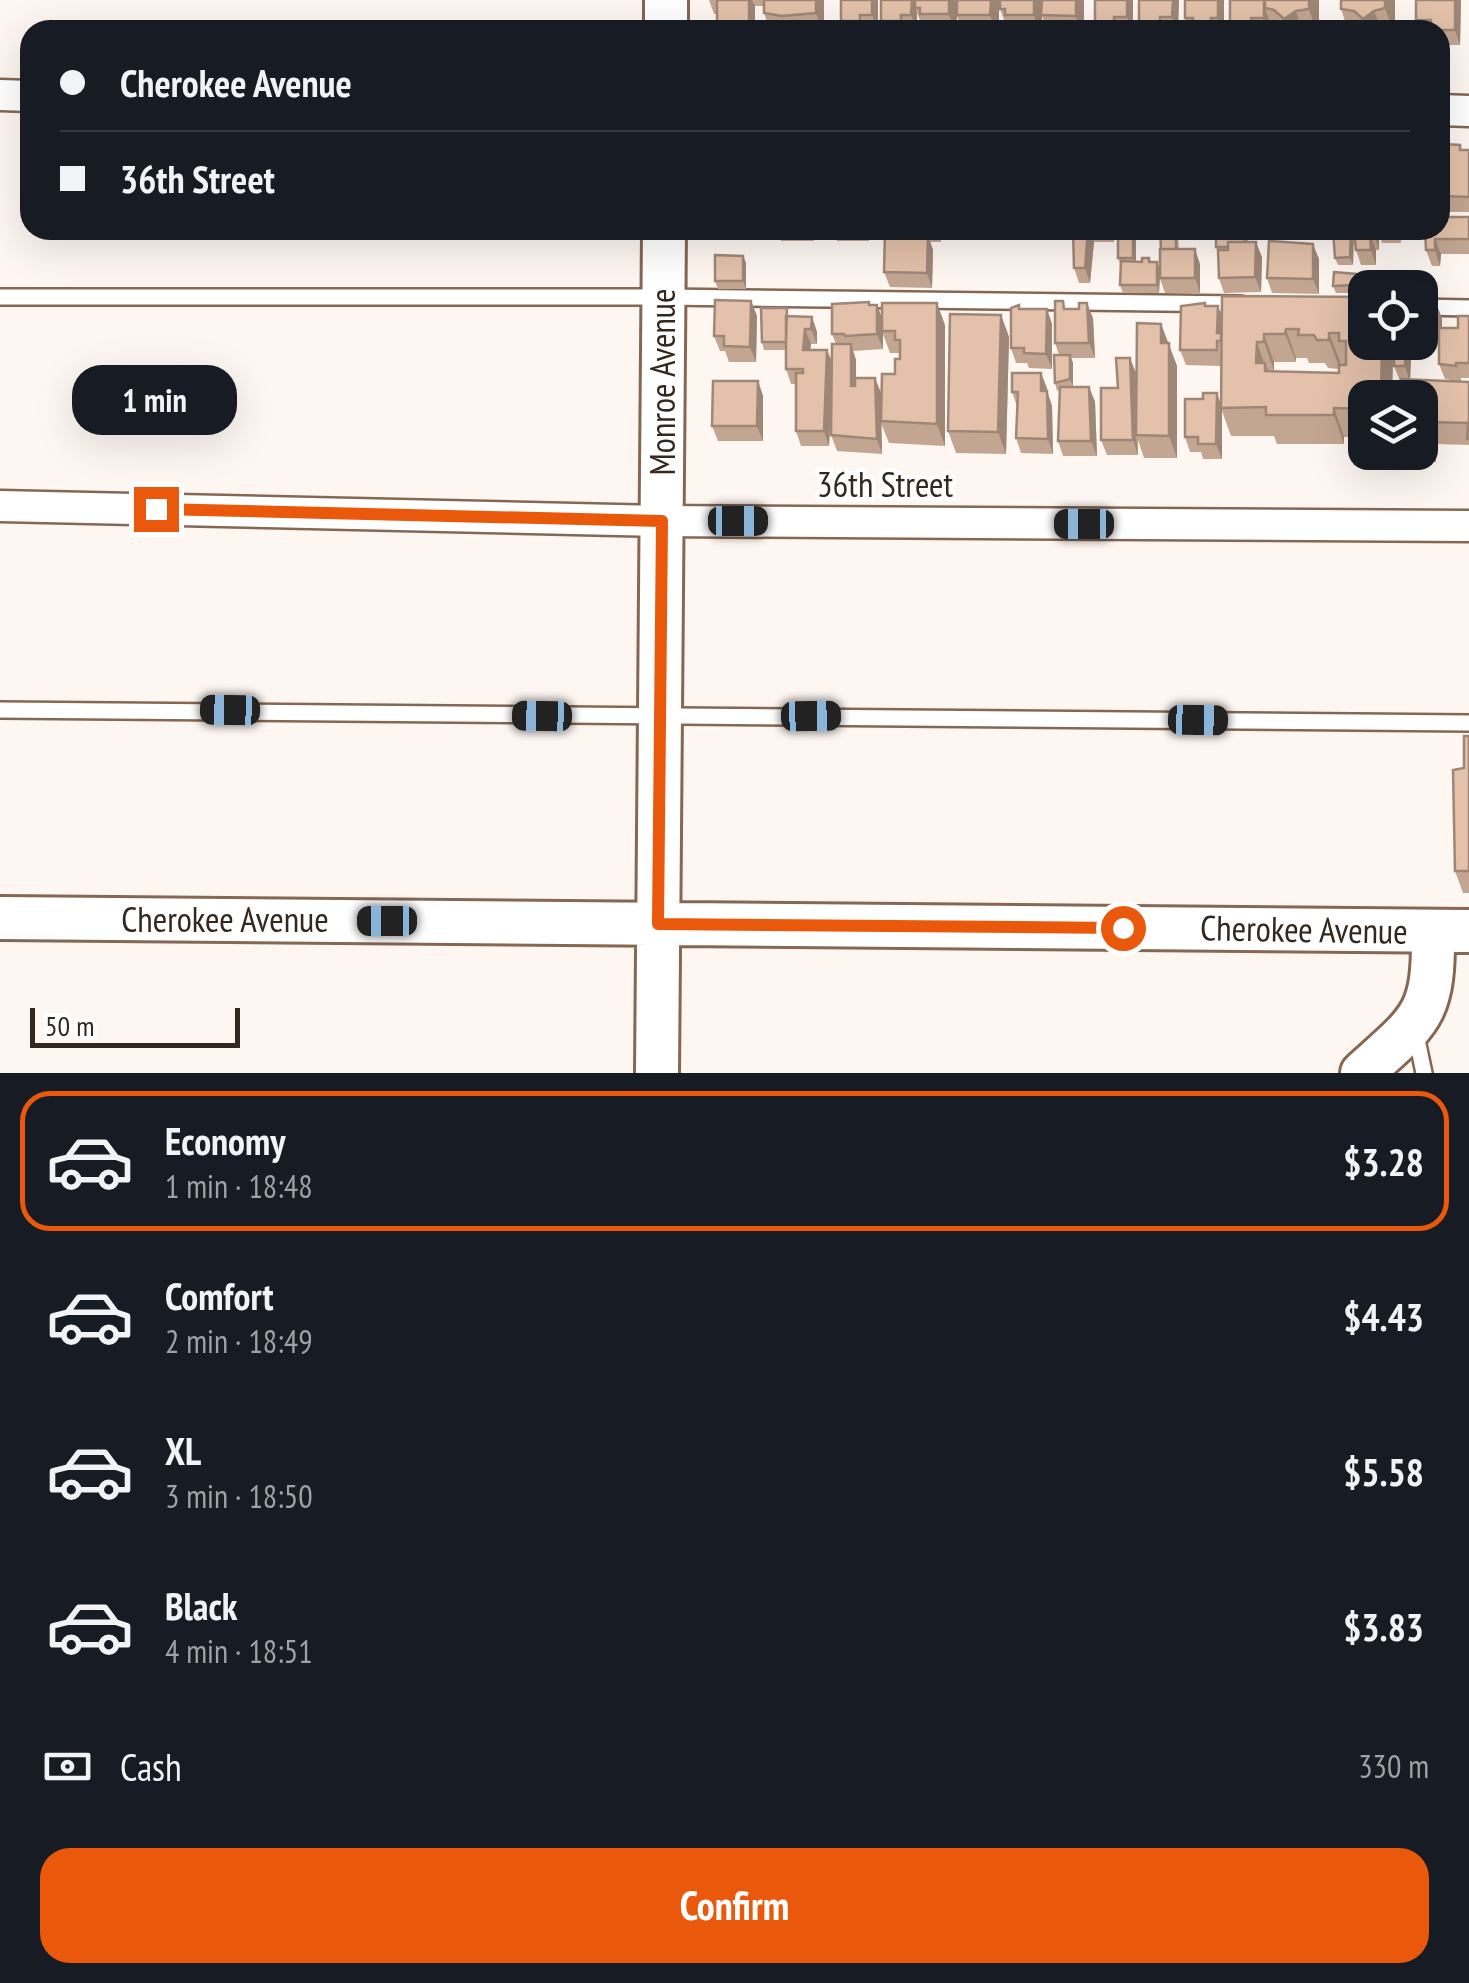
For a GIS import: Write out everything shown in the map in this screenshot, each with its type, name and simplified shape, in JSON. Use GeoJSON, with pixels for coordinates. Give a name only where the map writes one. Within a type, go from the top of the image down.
{"type":"FeatureCollection","features":[{"type":"Feature","properties":{"kind":"street","name":"Monroe Avenue"},"geometry":{"type":"LineString","coordinates":[[657,1073],[664,240]]}},
{"type":"Feature","properties":{"kind":"street","name":"36th Street"},"geometry":{"type":"LineString","coordinates":[[0,506],[662,521],[1469,526]]}},
{"type":"Feature","properties":{"kind":"street","name":"Cherokee Avenue"},"geometry":{"type":"LineString","coordinates":[[0,918],[1451,931]]}},
{"type":"Feature","properties":{"kind":"street"},"geometry":{"type":"LineString","coordinates":[[1362,1073],[1414,1026],[1431,994],[1451,931]]}},
{"type":"Feature","properties":{"kind":"lane"},"geometry":{"type":"LineString","coordinates":[[0,297],[663,297],[1250,304]]}},
{"type":"Feature","properties":{"kind":"lane"},"geometry":{"type":"LineString","coordinates":[[1438,308],[1469,308]]}},
{"type":"Feature","properties":{"kind":"lane"},"geometry":{"type":"LineString","coordinates":[[0,710],[1469,723]]}},
{"type":"Feature","properties":{"kind":"lane"},"geometry":{"type":"LineString","coordinates":[[1414,1026],[1424,1073]]}},
{"type":"Feature","properties":{"kind":"building"},"geometry":{"type":"Polygon","coordinates":[[[717,0],[749,0],[749,20],[717,20],[717,0]]]}},
{"type":"Feature","properties":{"kind":"building"},"geometry":{"type":"Polygon","coordinates":[[[764,0],[816,0],[816,13],[764,13],[764,0]]]}},
{"type":"Feature","properties":{"kind":"building"},"geometry":{"type":"Polygon","coordinates":[[[841,0],[872,0],[872,15],[860,15],[860,20],[841,20],[841,0]]]}},
{"type":"Feature","properties":{"kind":"building"},"geometry":{"type":"Polygon","coordinates":[[[881,0],[912,0],[911,15],[901,15],[901,20],[881,20],[881,0]]]}},
{"type":"Feature","properties":{"kind":"building"},"geometry":{"type":"Polygon","coordinates":[[[915,0],[949,0],[949,14],[920,14],[915,0]]]}},
{"type":"Feature","properties":{"kind":"building"},"geometry":{"type":"Polygon","coordinates":[[[957,0],[991,0],[990,15],[957,15],[957,0]]]}},
{"type":"Feature","properties":{"kind":"building"},"geometry":{"type":"Polygon","coordinates":[[[1000,0],[1034,0],[1034,15],[1005,15],[1000,0]]]}},
{"type":"Feature","properties":{"kind":"building"},"geometry":{"type":"Polygon","coordinates":[[[1042,0],[1076,0],[1076,16],[1041,15],[1042,0]]]}},
{"type":"Feature","properties":{"kind":"building"},"geometry":{"type":"Polygon","coordinates":[[[1095,0],[1127,0],[1127,17],[1095,20],[1095,0]]]}},
{"type":"Feature","properties":{"kind":"building"},"geometry":{"type":"Polygon","coordinates":[[[1139,0],[1173,0],[1172,17],[1139,20],[1139,0]]]}},
{"type":"Feature","properties":{"kind":"building"},"geometry":{"type":"Polygon","coordinates":[[[1185,0],[1218,0],[1218,18],[1185,18],[1185,0]]]}},
{"type":"Feature","properties":{"kind":"building"},"geometry":{"type":"Polygon","coordinates":[[[1230,0],[1264,0],[1264,18],[1230,20],[1230,0]]]}},
{"type":"Feature","properties":{"kind":"building"},"geometry":{"type":"Polygon","coordinates":[[[1265,0],[1309,0],[1309,9],[1284,19],[1265,8],[1265,0]]]}},
{"type":"Feature","properties":{"kind":"building"},"geometry":{"type":"Polygon","coordinates":[[[1341,0],[1385,0],[1385,8],[1363,19],[1354,11],[1341,9],[1341,0]]]}},
{"type":"Feature","properties":{"kind":"building"},"geometry":{"type":"Polygon","coordinates":[[[1416,0],[1455,0],[1455,30],[1450,30],[1450,20],[1416,20],[1416,0]]]}},
{"type":"Feature","properties":{"kind":"building"},"geometry":{"type":"Polygon","coordinates":[[[1450,144],[1469,150],[1469,197],[1450,196],[1450,144]]]}},
{"type":"Feature","properties":{"kind":"building"},"geometry":{"type":"Polygon","coordinates":[[[1450,217],[1469,217],[1469,239],[1450,239],[1450,217]]]}},
{"type":"Feature","properties":{"kind":"building"},"geometry":{"type":"Polygon","coordinates":[[[885,240],[928,240],[927,273],[884,272],[885,240]]]}},
{"type":"Feature","properties":{"kind":"building"},"geometry":{"type":"Polygon","coordinates":[[[1073,240],[1087,240],[1085,268],[1074,268],[1073,240]]]}},
{"type":"Feature","properties":{"kind":"building"},"geometry":{"type":"Polygon","coordinates":[[[1118,240],[1133,240],[1133,258],[1118,258],[1118,240]]]}},
{"type":"Feature","properties":{"kind":"building"},"geometry":{"type":"Polygon","coordinates":[[[1161,240],[1176,240],[1176,249],[1161,249],[1161,240]]]}},
{"type":"Feature","properties":{"kind":"building"},"geometry":{"type":"Polygon","coordinates":[[[1216,240],[1245,240],[1228,242],[1228,247],[1216,247],[1216,240]]]}},
{"type":"Feature","properties":{"kind":"building"},"geometry":{"type":"Polygon","coordinates":[[[1334,240],[1351,240],[1350,257],[1335,258],[1334,240]]]}},
{"type":"Feature","properties":{"kind":"building"},"geometry":{"type":"Polygon","coordinates":[[[1355,240],[1370,240],[1371,250],[1356,250],[1355,240]]]}},
{"type":"Feature","properties":{"kind":"building"},"geometry":{"type":"Polygon","coordinates":[[[1426,240],[1435,240],[1435,250],[1426,250],[1426,240]]]}},
{"type":"Feature","properties":{"kind":"building"},"geometry":{"type":"Polygon","coordinates":[[[1269,241],[1313,244],[1313,279],[1267,278],[1269,241]]]}},
{"type":"Feature","properties":{"kind":"building"},"geometry":{"type":"Polygon","coordinates":[[[1228,242],[1256,242],[1255,277],[1219,278],[1218,250],[1228,250],[1228,242]]]}},
{"type":"Feature","properties":{"kind":"building"},"geometry":{"type":"Polygon","coordinates":[[[1160,249],[1195,249],[1195,278],[1160,278],[1160,249]]]}},
{"type":"Feature","properties":{"kind":"building"},"geometry":{"type":"Polygon","coordinates":[[[715,255],[743,256],[743,281],[715,281],[715,255]]]}},
{"type":"Feature","properties":{"kind":"building"},"geometry":{"type":"Polygon","coordinates":[[[1142,258],[1157,262],[1157,285],[1120,285],[1121,261],[1142,262],[1142,258]]]}},
{"type":"Feature","properties":{"kind":"building"},"geometry":{"type":"Polygon","coordinates":[[[1334,272],[1348,273],[1348,285],[1333,286],[1334,272]]]}},
{"type":"Feature","properties":{"kind":"building"},"geometry":{"type":"Polygon","coordinates":[[[1222,296],[1348,297],[1348,360],[1382,360],[1381,380],[1348,380],[1348,408],[1334,408],[1334,415],[1266,415],[1266,407],[1221,408],[1222,296]],[[1299,329],[1264,334],[1264,342],[1257,342],[1256,363],[1265,363],[1265,371],[1339,373],[1339,365],[1346,365],[1346,341],[1339,341],[1339,333],[1329,333],[1329,340],[1298,335],[1299,329]]]}},
{"type":"Feature","properties":{"kind":"building"},"geometry":{"type":"Polygon","coordinates":[[[715,300],[751,301],[750,347],[724,346],[724,336],[714,336],[715,300]]]}},
{"type":"Feature","properties":{"kind":"building"},"geometry":{"type":"Polygon","coordinates":[[[1055,301],[1063,301],[1064,309],[1079,309],[1079,303],[1087,303],[1089,343],[1055,343],[1055,301]]]}},
{"type":"Feature","properties":{"kind":"building"},"geometry":{"type":"Polygon","coordinates":[[[882,303],[937,303],[937,424],[881,421],[882,374],[895,374],[895,359],[900,359],[900,340],[895,340],[895,331],[882,331],[882,303]]]}},
{"type":"Feature","properties":{"kind":"building"},"geometry":{"type":"Polygon","coordinates":[[[832,304],[877,305],[877,334],[832,334],[832,304]]]}},
{"type":"Feature","properties":{"kind":"building"},"geometry":{"type":"Polygon","coordinates":[[[1019,305],[1019,309],[1047,309],[1046,354],[1011,348],[1011,308],[1019,305]]]}},
{"type":"Feature","properties":{"kind":"building"},"geometry":{"type":"Polygon","coordinates":[[[1181,306],[1218,306],[1217,333],[1221,333],[1221,341],[1217,341],[1217,350],[1180,350],[1181,306]]]}},
{"type":"Feature","properties":{"kind":"building"},"geometry":{"type":"Polygon","coordinates":[[[761,308],[787,308],[786,342],[762,342],[761,308]]]}},
{"type":"Feature","properties":{"kind":"building"},"geometry":{"type":"Polygon","coordinates":[[[950,314],[1001,315],[998,432],[948,431],[950,314]]]}},
{"type":"Feature","properties":{"kind":"building"},"geometry":{"type":"Polygon","coordinates":[[[786,316],[812,317],[811,329],[805,329],[803,350],[827,350],[824,431],[796,431],[796,373],[803,373],[803,369],[786,369],[786,316]]]}},
{"type":"Feature","properties":{"kind":"building"},"geometry":{"type":"Polygon","coordinates":[[[1458,316],[1469,316],[1469,363],[1439,364],[1439,328],[1458,328],[1458,316]]]}},
{"type":"Feature","properties":{"kind":"building"},"geometry":{"type":"Polygon","coordinates":[[[1137,323],[1161,324],[1161,343],[1169,343],[1169,436],[1136,435],[1137,323]]]}},
{"type":"Feature","properties":{"kind":"building"},"geometry":{"type":"Polygon","coordinates":[[[832,344],[851,344],[851,386],[855,386],[855,378],[875,378],[877,439],[831,435],[832,344]]]}},
{"type":"Feature","properties":{"kind":"building"},"geometry":{"type":"Polygon","coordinates":[[[1054,355],[1070,355],[1070,379],[1055,383],[1054,355]]]}},
{"type":"Feature","properties":{"kind":"building"},"geometry":{"type":"Polygon","coordinates":[[[1116,358],[1130,358],[1133,440],[1101,440],[1101,388],[1118,388],[1116,358]]]}},
{"type":"Feature","properties":{"kind":"building"},"geometry":{"type":"Polygon","coordinates":[[[1394,360],[1405,360],[1405,366],[1394,366],[1394,360]]]}},
{"type":"Feature","properties":{"kind":"building"},"geometry":{"type":"Polygon","coordinates":[[[1012,373],[1041,373],[1041,391],[1047,391],[1048,439],[1016,438],[1018,392],[1012,392],[1012,373]]]}},
{"type":"Feature","properties":{"kind":"building"},"geometry":{"type":"Polygon","coordinates":[[[713,381],[758,381],[757,426],[712,426],[713,381]]]}},
{"type":"Feature","properties":{"kind":"building"},"geometry":{"type":"Polygon","coordinates":[[[1438,381],[1469,382],[1469,439],[1467,439],[1468,423],[1438,422],[1438,381]]]}},
{"type":"Feature","properties":{"kind":"building"},"geometry":{"type":"Polygon","coordinates":[[[1060,387],[1089,387],[1091,441],[1058,441],[1060,387]]]}},
{"type":"Feature","properties":{"kind":"building"},"geometry":{"type":"Polygon","coordinates":[[[1203,393],[1217,393],[1216,444],[1198,444],[1198,437],[1185,437],[1185,399],[1203,399],[1203,393]]]}},
{"type":"Feature","properties":{"kind":"building"},"geometry":{"type":"Polygon","coordinates":[[[1464,736],[1469,736],[1469,871],[1455,871],[1453,770],[1464,768],[1464,736]]]}},
{"type":"Feature","properties":{"kind":"route"},"geometry":{"type":"LineString","coordinates":[[156,509],[662,521],[658,924],[1123,928]]}}]}
